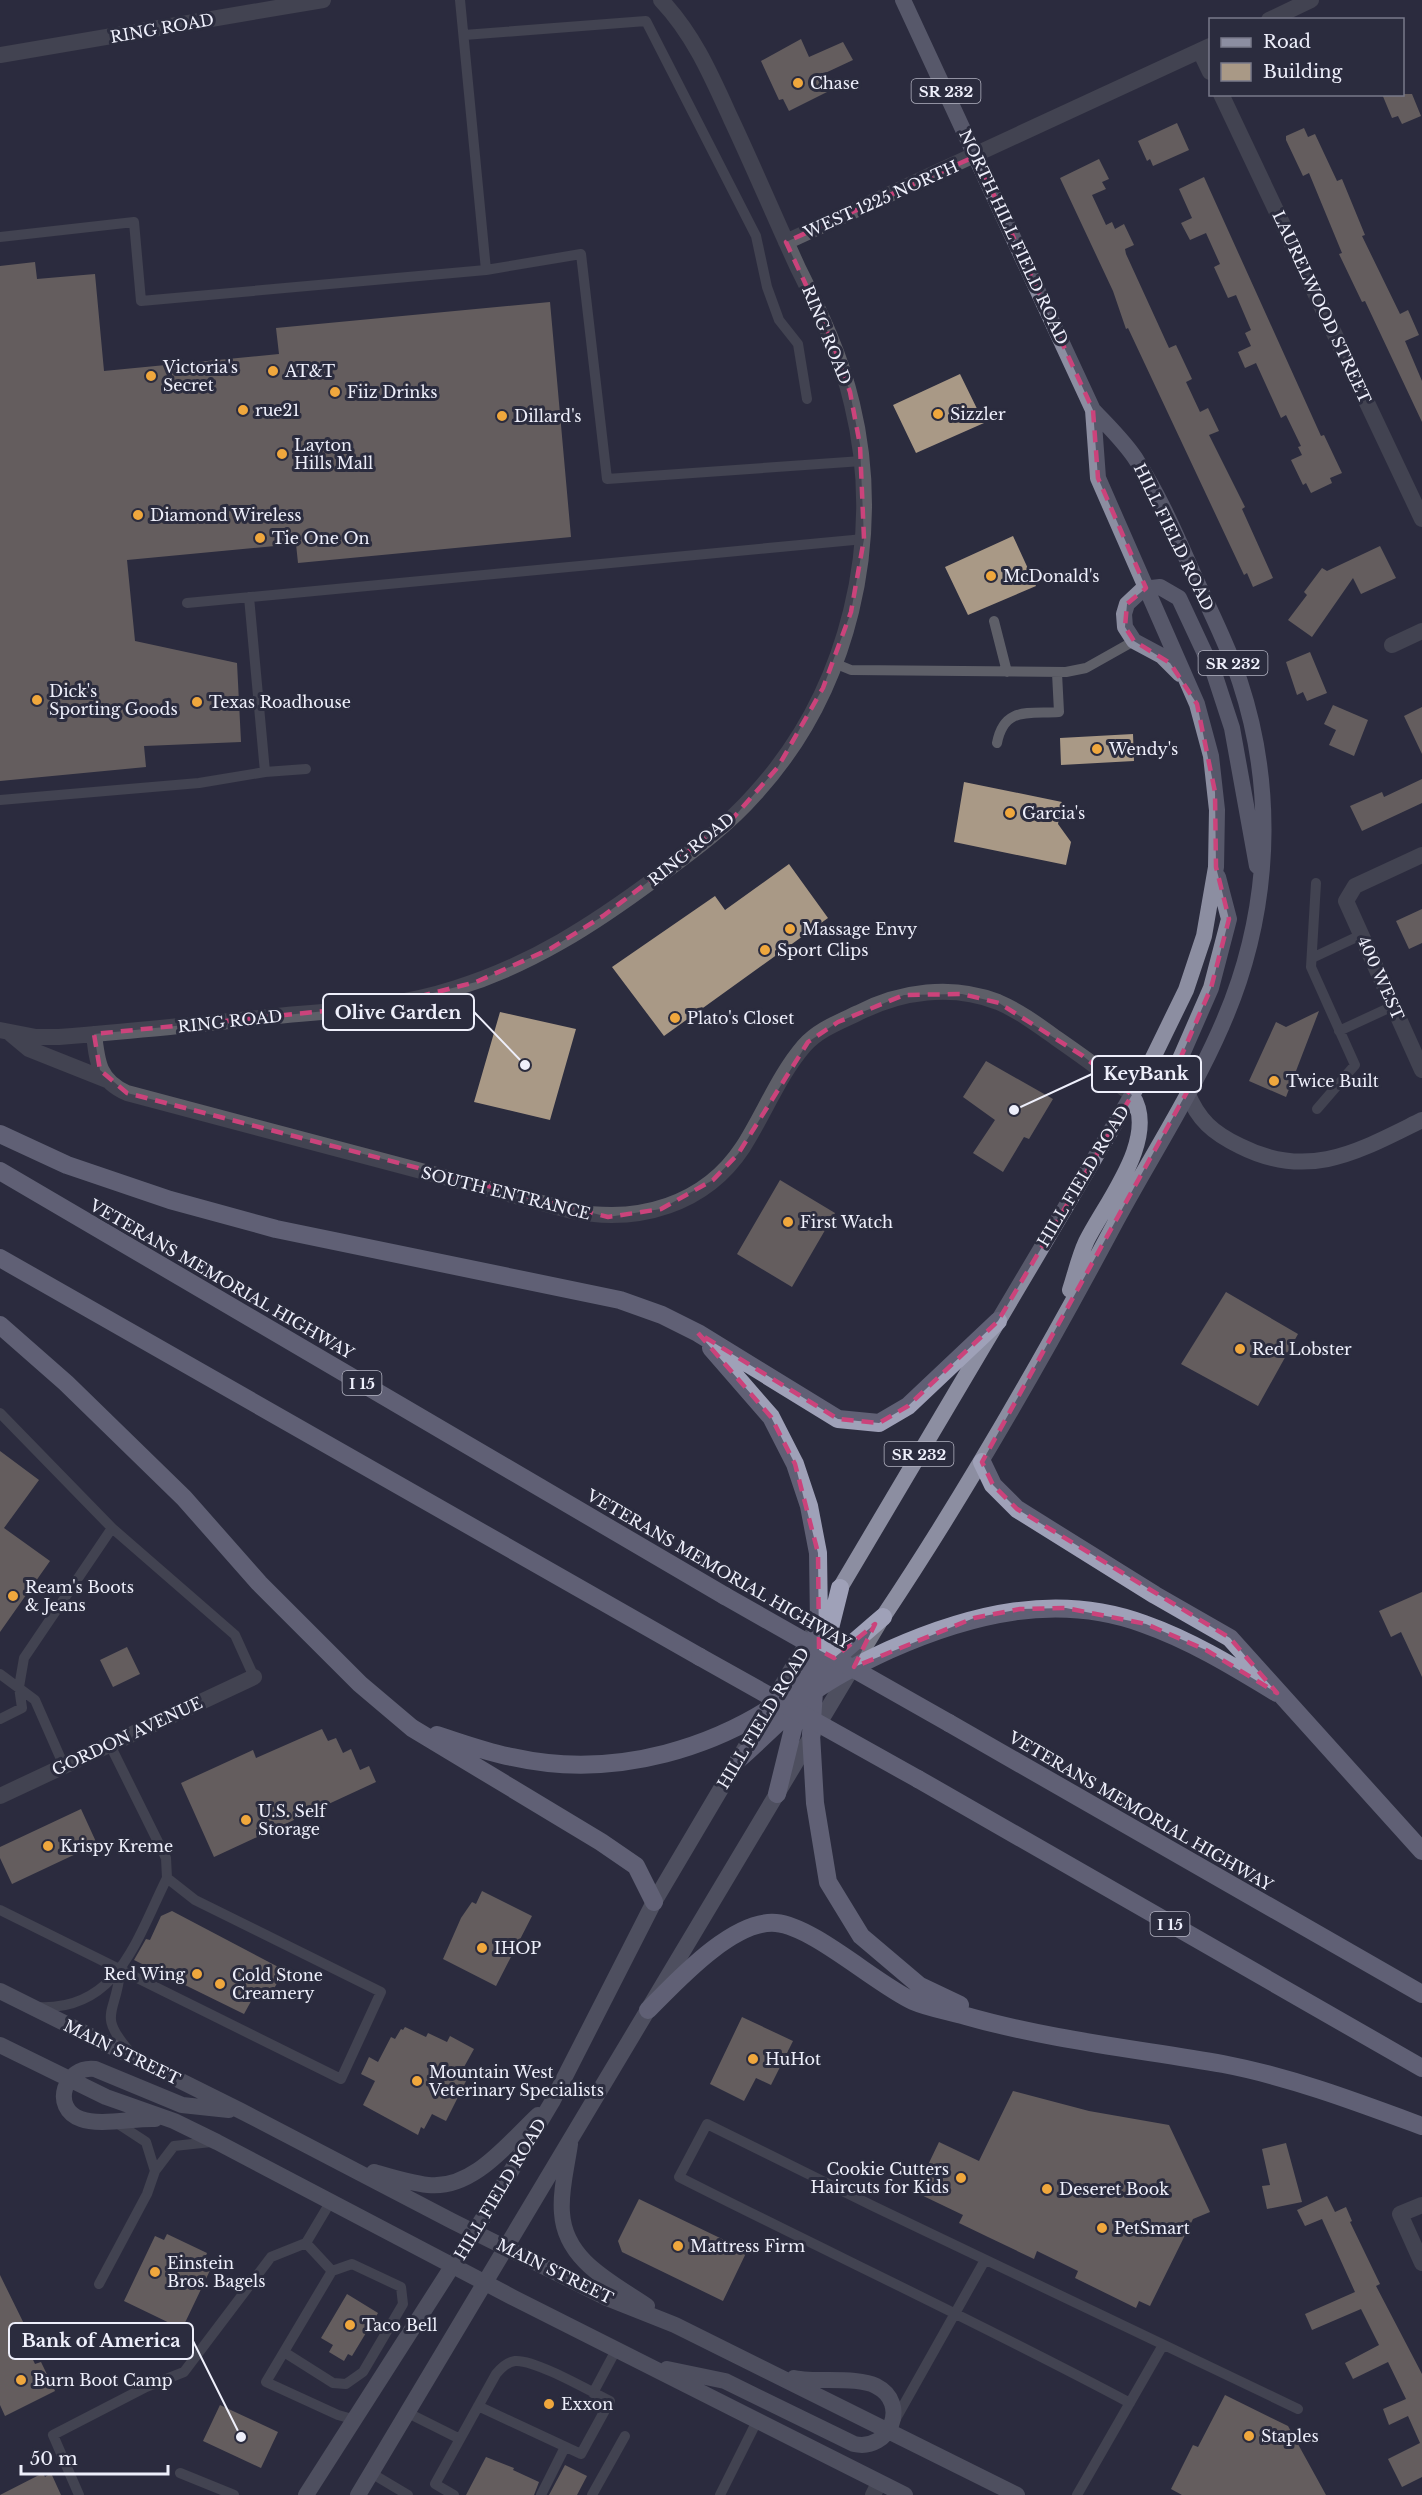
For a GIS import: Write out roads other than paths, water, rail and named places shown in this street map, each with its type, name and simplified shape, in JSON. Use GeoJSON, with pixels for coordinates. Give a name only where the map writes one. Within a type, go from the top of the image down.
{"type":"FeatureCollection","features":[{"type":"Feature","properties":{"kind":"highway"},"geometry":{"type":"LineString","coordinates":[[0,1134],[67,1165],[181,1203],[276,1230],[620,1300],[662,1315],[698,1333],[838,1419],[879,1423],[908,1406],[998,1321]]}},
{"type":"Feature","properties":{"kind":"highway","name":"VETERANS MEMORIAL HIGHWAY"},"geometry":{"type":"LineString","coordinates":[[0,1172],[725,1596],[1422,1994]]}},
{"type":"Feature","properties":{"kind":"highway","name":"I 15"},"geometry":{"type":"LineString","coordinates":[[0,1258],[1422,2068]]}},
{"type":"Feature","properties":{"kind":"highway"},"geometry":{"type":"LineString","coordinates":[[0,1325],[66,1383],[184,1498],[259,1583],[360,1684],[412,1728],[636,1866],[654,1902]]}},
{"type":"Feature","properties":{"kind":"highway"},"geometry":{"type":"LineString","coordinates":[[698,1333],[771,1417],[795,1464],[809,1506],[818,1553],[819,1623],[809,1689],[812,1771],[820,1842],[828,1882],[861,1936],[920,1986],[1005,2027]]}},
{"type":"Feature","properties":{"kind":"highway"},"geometry":{"type":"LineString","coordinates":[[982,1462],[993,1485],[1017,1509],[1155,1595],[1230,1638],[1277,1693],[1422,1851]]}},
{"type":"Feature","properties":{"kind":"highway"},"geometry":{"type":"LineString","coordinates":[[739,1759],[797,1708],[809,1689],[820,1670],[840,1588]]}},
{"type":"Feature","properties":{"kind":"highway"},"geometry":{"type":"LineString","coordinates":[[412,1728],[512,1757],[561,1764],[609,1763],[658,1757],[700,1744],[908,1642],[974,1618],[1020,1609],[1066,1608],[1111,1614],[1146,1624],[1206,1650],[1277,1693]]}},
{"type":"Feature","properties":{"kind":"highway"},"geometry":{"type":"LineString","coordinates":[[820,1670],[883,1617]]}},
{"type":"Feature","properties":{"kind":"highway"},"geometry":{"type":"LineString","coordinates":[[777,1794],[797,1708]]}},
{"type":"Feature","properties":{"kind":"highway"},"geometry":{"type":"LineString","coordinates":[[648,2010],[692,1966],[729,1940],[751,1926],[776,1923],[802,1931],[914,2001],[1005,2027],[1226,2065],[1334,2094],[1422,2126]]}},
{"type":"Feature","properties":{"kind":"main road","name":"NORTH HILL FIELD ROAD"},"geometry":{"type":"LineString","coordinates":[[903,0],[1094,410]]}},
{"type":"Feature","properties":{"kind":"main road","name":"HILL FIELD ROAD"},"geometry":{"type":"LineString","coordinates":[[306,2495],[454,2265],[552,2102],[654,1902],[1132,1095],[1170,1026],[1194,970],[1206,927],[1216,867],[1217,810],[1207,736],[1192,691],[1098,478],[1094,410]]}},
{"type":"Feature","properties":{"kind":"main road","name":"HILL FIELD ROAD"},"geometry":{"type":"LineString","coordinates":[[358,2495],[811,1734],[982,1462],[1189,1096],[1239,981],[1256,923],[1264,825],[1261,778],[1254,734],[1239,681],[1193,573],[1137,460],[1094,410]]}},
{"type":"Feature","properties":{"kind":"main road"},"geometry":{"type":"LineString","coordinates":[[1192,691],[1162,656],[1134,641],[1125,627],[1124,611],[1132,596],[1146,588],[1162,587],[1179,598],[1214,673],[1234,737],[1260,884]]}},
{"type":"Feature","properties":{"kind":"main road"},"geometry":{"type":"LineString","coordinates":[[1216,867],[1229,919],[1211,988],[1180,1059],[1180,1073],[1189,1096],[1206,1125],[1222,1137],[1255,1154],[1291,1162],[1322,1162],[1345,1156],[1422,1120]]}},
{"type":"Feature","properties":{"kind":"main road"},"geometry":{"type":"LineString","coordinates":[[1058,1328],[1085,1244],[1137,1148],[1140,1117],[1132,1095]]}},
{"type":"Feature","properties":{"kind":"main road","name":"MAIN STREET"},"geometry":{"type":"LineString","coordinates":[[0,1991],[242,2111],[474,2232],[607,2298],[675,2325],[890,2429],[1017,2495]]}},
{"type":"Feature","properties":{"kind":"main road"},"geometry":{"type":"LineString","coordinates":[[0,2045],[106,2097],[174,2121],[218,2142],[484,2282],[757,2421],[876,2489],[905,2495]]}},
{"type":"Feature","properties":{"kind":"main road"},"geometry":{"type":"LineString","coordinates":[[174,2121],[87,2121],[71,2114],[63,2095],[68,2079],[80,2070],[95,2069],[182,2105],[242,2111]]}},
{"type":"Feature","properties":{"kind":"main road"},"geometry":{"type":"LineString","coordinates":[[350,2166],[427,2185],[454,2183],[483,2166],[552,2102]]}},
{"type":"Feature","properties":{"kind":"main road"},"geometry":{"type":"LineString","coordinates":[[572,2134],[562,2206],[570,2243],[592,2269],[675,2325]]}},
{"type":"Feature","properties":{"kind":"main road"},"geometry":{"type":"LineString","coordinates":[[646,2365],[725,2381],[854,2444],[874,2443],[890,2429],[894,2415],[892,2404],[887,2394],[877,2386],[867,2383],[810,2381],[771,2373]]}},
{"type":"Feature","properties":{"kind":"street","name":"RING ROAD"},"geometry":{"type":"LineString","coordinates":[[0,55],[323,0]]}},
{"type":"Feature","properties":{"kind":"street","name":"RING ROAD"},"geometry":{"type":"LineString","coordinates":[[5,1032],[59,1037],[398,1003],[486,978],[550,949],[630,898],[734,817],[759,791],[791,746],[811,714],[834,663],[856,592],[864,539],[861,461],[853,408],[838,354],[695,43],[661,0]]}},
{"type":"Feature","properties":{"kind":"street"},"geometry":{"type":"LineString","coordinates":[[1273,18],[1311,0]]}},
{"type":"Feature","properties":{"kind":"street","name":"WEST 1225 NORTH"},"geometry":{"type":"LineString","coordinates":[[786,242],[1205,48]]}},
{"type":"Feature","properties":{"kind":"street"},"geometry":{"type":"LineString","coordinates":[[1205,48],[1209,67]]}},
{"type":"Feature","properties":{"kind":"street","name":"LAURELWOOD STREET"},"geometry":{"type":"LineString","coordinates":[[1222,96],[1422,519]]}},
{"type":"Feature","properties":{"kind":"street"},"geometry":{"type":"LineString","coordinates":[[1392,645],[1422,631]]}},
{"type":"Feature","properties":{"kind":"street","name":"400 WEST"},"geometry":{"type":"LineString","coordinates":[[1422,855],[1355,886],[1346,901],[1422,1070]]}},
{"type":"Feature","properties":{"kind":"street","name":"SOUTH ENTRANCE"},"geometry":{"type":"LineString","coordinates":[[5,1032],[29,1049],[107,1080],[118,1090],[139,1097],[572,1211],[608,1217],[637,1215],[661,1209],[713,1180],[738,1154],[782,1080],[808,1042],[838,1022],[904,995],[962,994],[999,1003],[1090,1061],[1132,1095]]}},
{"type":"Feature","properties":{"kind":"street"},"geometry":{"type":"LineString","coordinates":[[94,1034],[98,1064],[107,1080]]}},
{"type":"Feature","properties":{"kind":"street","name":"GORDON AVENUE"},"geometry":{"type":"LineString","coordinates":[[0,1796],[254,1677]]}},
{"type":"Feature","properties":{"kind":"street"},"geometry":{"type":"LineString","coordinates":[[1422,2205],[1400,2214],[1422,2263]]}},
{"type":"Feature","properties":{"kind":"lane"},"geometry":{"type":"LineString","coordinates":[[460,0],[486,270]]}},
{"type":"Feature","properties":{"kind":"lane"},"geometry":{"type":"LineString","coordinates":[[464,35],[646,21],[756,236],[767,287],[779,320],[798,344],[807,399]]}},
{"type":"Feature","properties":{"kind":"lane"},"geometry":{"type":"LineString","coordinates":[[0,237],[134,222],[141,301],[486,270],[581,254],[608,479],[861,461]]}},
{"type":"Feature","properties":{"kind":"lane"},"geometry":{"type":"LineString","coordinates":[[187,603],[864,539]]}},
{"type":"Feature","properties":{"kind":"lane"},"geometry":{"type":"LineString","coordinates":[[249,597],[265,772]]}},
{"type":"Feature","properties":{"kind":"lane"},"geometry":{"type":"LineString","coordinates":[[994,621],[1007,672]]}},
{"type":"Feature","properties":{"kind":"lane"},"geometry":{"type":"LineString","coordinates":[[834,663],[851,670],[1057,673],[1086,668],[1134,641]]}},
{"type":"Feature","properties":{"kind":"lane"},"geometry":{"type":"LineString","coordinates":[[997,742],[1000,725],[1012,715],[1059,712],[1057,673]]}},
{"type":"Feature","properties":{"kind":"lane"},"geometry":{"type":"LineString","coordinates":[[0,800],[200,783],[265,772],[306,769]]}},
{"type":"Feature","properties":{"kind":"lane"},"geometry":{"type":"LineString","coordinates":[[1317,883],[1311,967],[1355,1065],[1317,1109]]}},
{"type":"Feature","properties":{"kind":"lane"},"geometry":{"type":"LineString","coordinates":[[1312,958],[1361,935]]}},
{"type":"Feature","properties":{"kind":"lane"},"geometry":{"type":"LineString","coordinates":[[1340,1031],[1393,1006]]}},
{"type":"Feature","properties":{"kind":"lane"},"geometry":{"type":"LineString","coordinates":[[0,1413],[112,1528],[235,1635],[254,1677]]}},
{"type":"Feature","properties":{"kind":"lane"},"geometry":{"type":"LineString","coordinates":[[0,1719],[22,1708],[19,1687],[24,1658],[112,1528]]}},
{"type":"Feature","properties":{"kind":"lane"},"geometry":{"type":"LineString","coordinates":[[0,1674],[36,1700],[64,1766]]}},
{"type":"Feature","properties":{"kind":"lane"},"geometry":{"type":"LineString","coordinates":[[29,2006],[57,2007],[75,2003],[100,1991],[120,1972],[167,1878],[166,1858],[110,1745]]}},
{"type":"Feature","properties":{"kind":"lane"},"geometry":{"type":"LineString","coordinates":[[0,1910],[120,1972],[340,2079],[381,1992],[195,1900],[167,1878]]}},
{"type":"Feature","properties":{"kind":"lane"},"geometry":{"type":"LineString","coordinates":[[120,1972],[118,1996],[110,2015],[110,2026],[136,2060]]}},
{"type":"Feature","properties":{"kind":"lane"},"geometry":{"type":"LineString","coordinates":[[111,2120],[146,2142],[155,2171]]}},
{"type":"Feature","properties":{"kind":"lane"},"geometry":{"type":"LineString","coordinates":[[1131,2403],[956,2312],[915,2295],[679,2177],[707,2124],[1163,2346],[1298,2409]]}},
{"type":"Feature","properties":{"kind":"lane"},"geometry":{"type":"LineString","coordinates":[[99,2284],[147,2194],[155,2171],[176,2145],[218,2142]]}},
{"type":"Feature","properties":{"kind":"lane"},"geometry":{"type":"LineString","coordinates":[[79,2495],[53,2435],[146,2387],[184,2372],[271,2257],[306,2243],[331,2201]]}},
{"type":"Feature","properties":{"kind":"lane"},"geometry":{"type":"LineString","coordinates":[[306,2243],[332,2271]]}},
{"type":"Feature","properties":{"kind":"lane"},"geometry":{"type":"LineString","coordinates":[[890,2429],[985,2260]]}},
{"type":"Feature","properties":{"kind":"lane"},"geometry":{"type":"LineString","coordinates":[[284,2352],[333,2383],[346,2384],[363,2372],[403,2304],[401,2287],[352,2264],[332,2271],[266,2382],[338,2415],[356,2420]]}},
{"type":"Feature","properties":{"kind":"lane"},"geometry":{"type":"LineString","coordinates":[[1077,2495],[1163,2346]]}},
{"type":"Feature","properties":{"kind":"lane"},"geometry":{"type":"LineString","coordinates":[[593,2393],[616,2350]]}},
{"type":"Feature","properties":{"kind":"lane"},"geometry":{"type":"LineString","coordinates":[[454,2495],[435,2484],[478,2406],[496,2374],[504,2365],[514,2361],[535,2364],[610,2401],[581,2454],[478,2406]]}},
{"type":"Feature","properties":{"kind":"lane"},"geometry":{"type":"LineString","coordinates":[[408,2413],[460,2439]]}},
{"type":"Feature","properties":{"kind":"lane"},"geometry":{"type":"LineString","coordinates":[[720,2495],[757,2421]]}},
{"type":"Feature","properties":{"kind":"lane"},"geometry":{"type":"LineString","coordinates":[[592,2495],[625,2436]]}},
{"type":"Feature","properties":{"kind":"lane"},"geometry":{"type":"LineString","coordinates":[[541,2495],[565,2447]]}},
{"type":"Feature","properties":{"kind":"lane"},"geometry":{"type":"LineString","coordinates":[[180,2473],[234,2495]]}},
{"type":"Feature","properties":{"kind":"lane"},"geometry":{"type":"LineString","coordinates":[[371,2473],[408,2495]]}},
{"type":"Feature","properties":{"kind":"place","name":"Chase"},"geometry":{"type":"Point","coordinates":[798,83]}},
{"type":"Feature","properties":{"kind":"place","name":"AT&T"},"geometry":{"type":"Point","coordinates":[273,371]}},
{"type":"Feature","properties":{"kind":"place","name":"Victoria's Secret"},"geometry":{"type":"Point","coordinates":[151,376]}},
{"type":"Feature","properties":{"kind":"place","name":"Fiiz Drinks"},"geometry":{"type":"Point","coordinates":[335,392]}},
{"type":"Feature","properties":{"kind":"place","name":"rue21"},"geometry":{"type":"Point","coordinates":[243,410]}},
{"type":"Feature","properties":{"kind":"place","name":"Sizzler"},"geometry":{"type":"Point","coordinates":[938,414]}},
{"type":"Feature","properties":{"kind":"place","name":"Dillard's"},"geometry":{"type":"Point","coordinates":[502,416]}},
{"type":"Feature","properties":{"kind":"place","name":"Layton Hills Mall"},"geometry":{"type":"Point","coordinates":[282,454]}},
{"type":"Feature","properties":{"kind":"place","name":"Diamond Wireless"},"geometry":{"type":"Point","coordinates":[138,515]}},
{"type":"Feature","properties":{"kind":"place","name":"Tie One On"},"geometry":{"type":"Point","coordinates":[260,538]}},
{"type":"Feature","properties":{"kind":"place","name":"McDonald's"},"geometry":{"type":"Point","coordinates":[991,576]}},
{"type":"Feature","properties":{"kind":"place","name":"Dick's Sporting Goods"},"geometry":{"type":"Point","coordinates":[37,700]}},
{"type":"Feature","properties":{"kind":"place","name":"Texas Roadhouse"},"geometry":{"type":"Point","coordinates":[197,702]}},
{"type":"Feature","properties":{"kind":"place","name":"Wendy's"},"geometry":{"type":"Point","coordinates":[1097,749]}},
{"type":"Feature","properties":{"kind":"place","name":"Garcia's"},"geometry":{"type":"Point","coordinates":[1010,813]}},
{"type":"Feature","properties":{"kind":"place","name":"Massage Envy"},"geometry":{"type":"Point","coordinates":[790,929]}},
{"type":"Feature","properties":{"kind":"place","name":"Sport Clips"},"geometry":{"type":"Point","coordinates":[765,950]}},
{"type":"Feature","properties":{"kind":"place","name":"Plato's Closet"},"geometry":{"type":"Point","coordinates":[675,1018]}},
{"type":"Feature","properties":{"kind":"place","name":"Olive Garden"},"geometry":{"type":"Point","coordinates":[525,1065]}},
{"type":"Feature","properties":{"kind":"place","name":"Twice Built"},"geometry":{"type":"Point","coordinates":[1274,1081]}},
{"type":"Feature","properties":{"kind":"place","name":"KeyBank"},"geometry":{"type":"Point","coordinates":[1014,1110]}},
{"type":"Feature","properties":{"kind":"place","name":"First Watch"},"geometry":{"type":"Point","coordinates":[788,1222]}},
{"type":"Feature","properties":{"kind":"place","name":"Red Lobster"},"geometry":{"type":"Point","coordinates":[1240,1349]}},
{"type":"Feature","properties":{"kind":"place","name":"Ream's Boots & Jeans"},"geometry":{"type":"Point","coordinates":[13,1596]}},
{"type":"Feature","properties":{"kind":"place","name":"U.S. Self Storage"},"geometry":{"type":"Point","coordinates":[246,1820]}},
{"type":"Feature","properties":{"kind":"place","name":"Krispy Kreme"},"geometry":{"type":"Point","coordinates":[48,1846]}},
{"type":"Feature","properties":{"kind":"place","name":"IHOP"},"geometry":{"type":"Point","coordinates":[482,1948]}},
{"type":"Feature","properties":{"kind":"place","name":"Red Wing"},"geometry":{"type":"Point","coordinates":[197,1974]}},
{"type":"Feature","properties":{"kind":"place","name":"Cold Stone Creamery"},"geometry":{"type":"Point","coordinates":[220,1984]}},
{"type":"Feature","properties":{"kind":"place","name":"HuHot"},"geometry":{"type":"Point","coordinates":[753,2059]}},
{"type":"Feature","properties":{"kind":"place","name":"Mountain West Veterinary Specialists"},"geometry":{"type":"Point","coordinates":[417,2081]}},
{"type":"Feature","properties":{"kind":"place","name":"Cookie Cutters Haircuts for Kids"},"geometry":{"type":"Point","coordinates":[961,2178]}},
{"type":"Feature","properties":{"kind":"place","name":"Deseret Book"},"geometry":{"type":"Point","coordinates":[1047,2189]}},
{"type":"Feature","properties":{"kind":"place","name":"PetSmart"},"geometry":{"type":"Point","coordinates":[1102,2228]}},
{"type":"Feature","properties":{"kind":"place","name":"Mattress Firm"},"geometry":{"type":"Point","coordinates":[678,2246]}},
{"type":"Feature","properties":{"kind":"place","name":"Einstein Bros. Bagels"},"geometry":{"type":"Point","coordinates":[155,2272]}},
{"type":"Feature","properties":{"kind":"place","name":"Taco Bell"},"geometry":{"type":"Point","coordinates":[350,2325]}},
{"type":"Feature","properties":{"kind":"place","name":"Burn Boot Camp"},"geometry":{"type":"Point","coordinates":[21,2380]}},
{"type":"Feature","properties":{"kind":"place","name":"Exxon"},"geometry":{"type":"Point","coordinates":[549,2404]}},
{"type":"Feature","properties":{"kind":"place","name":"Staples"},"geometry":{"type":"Point","coordinates":[1249,2436]}},
{"type":"Feature","properties":{"kind":"place","name":"Bank of America"},"geometry":{"type":"Point","coordinates":[241,2437]}}]}
